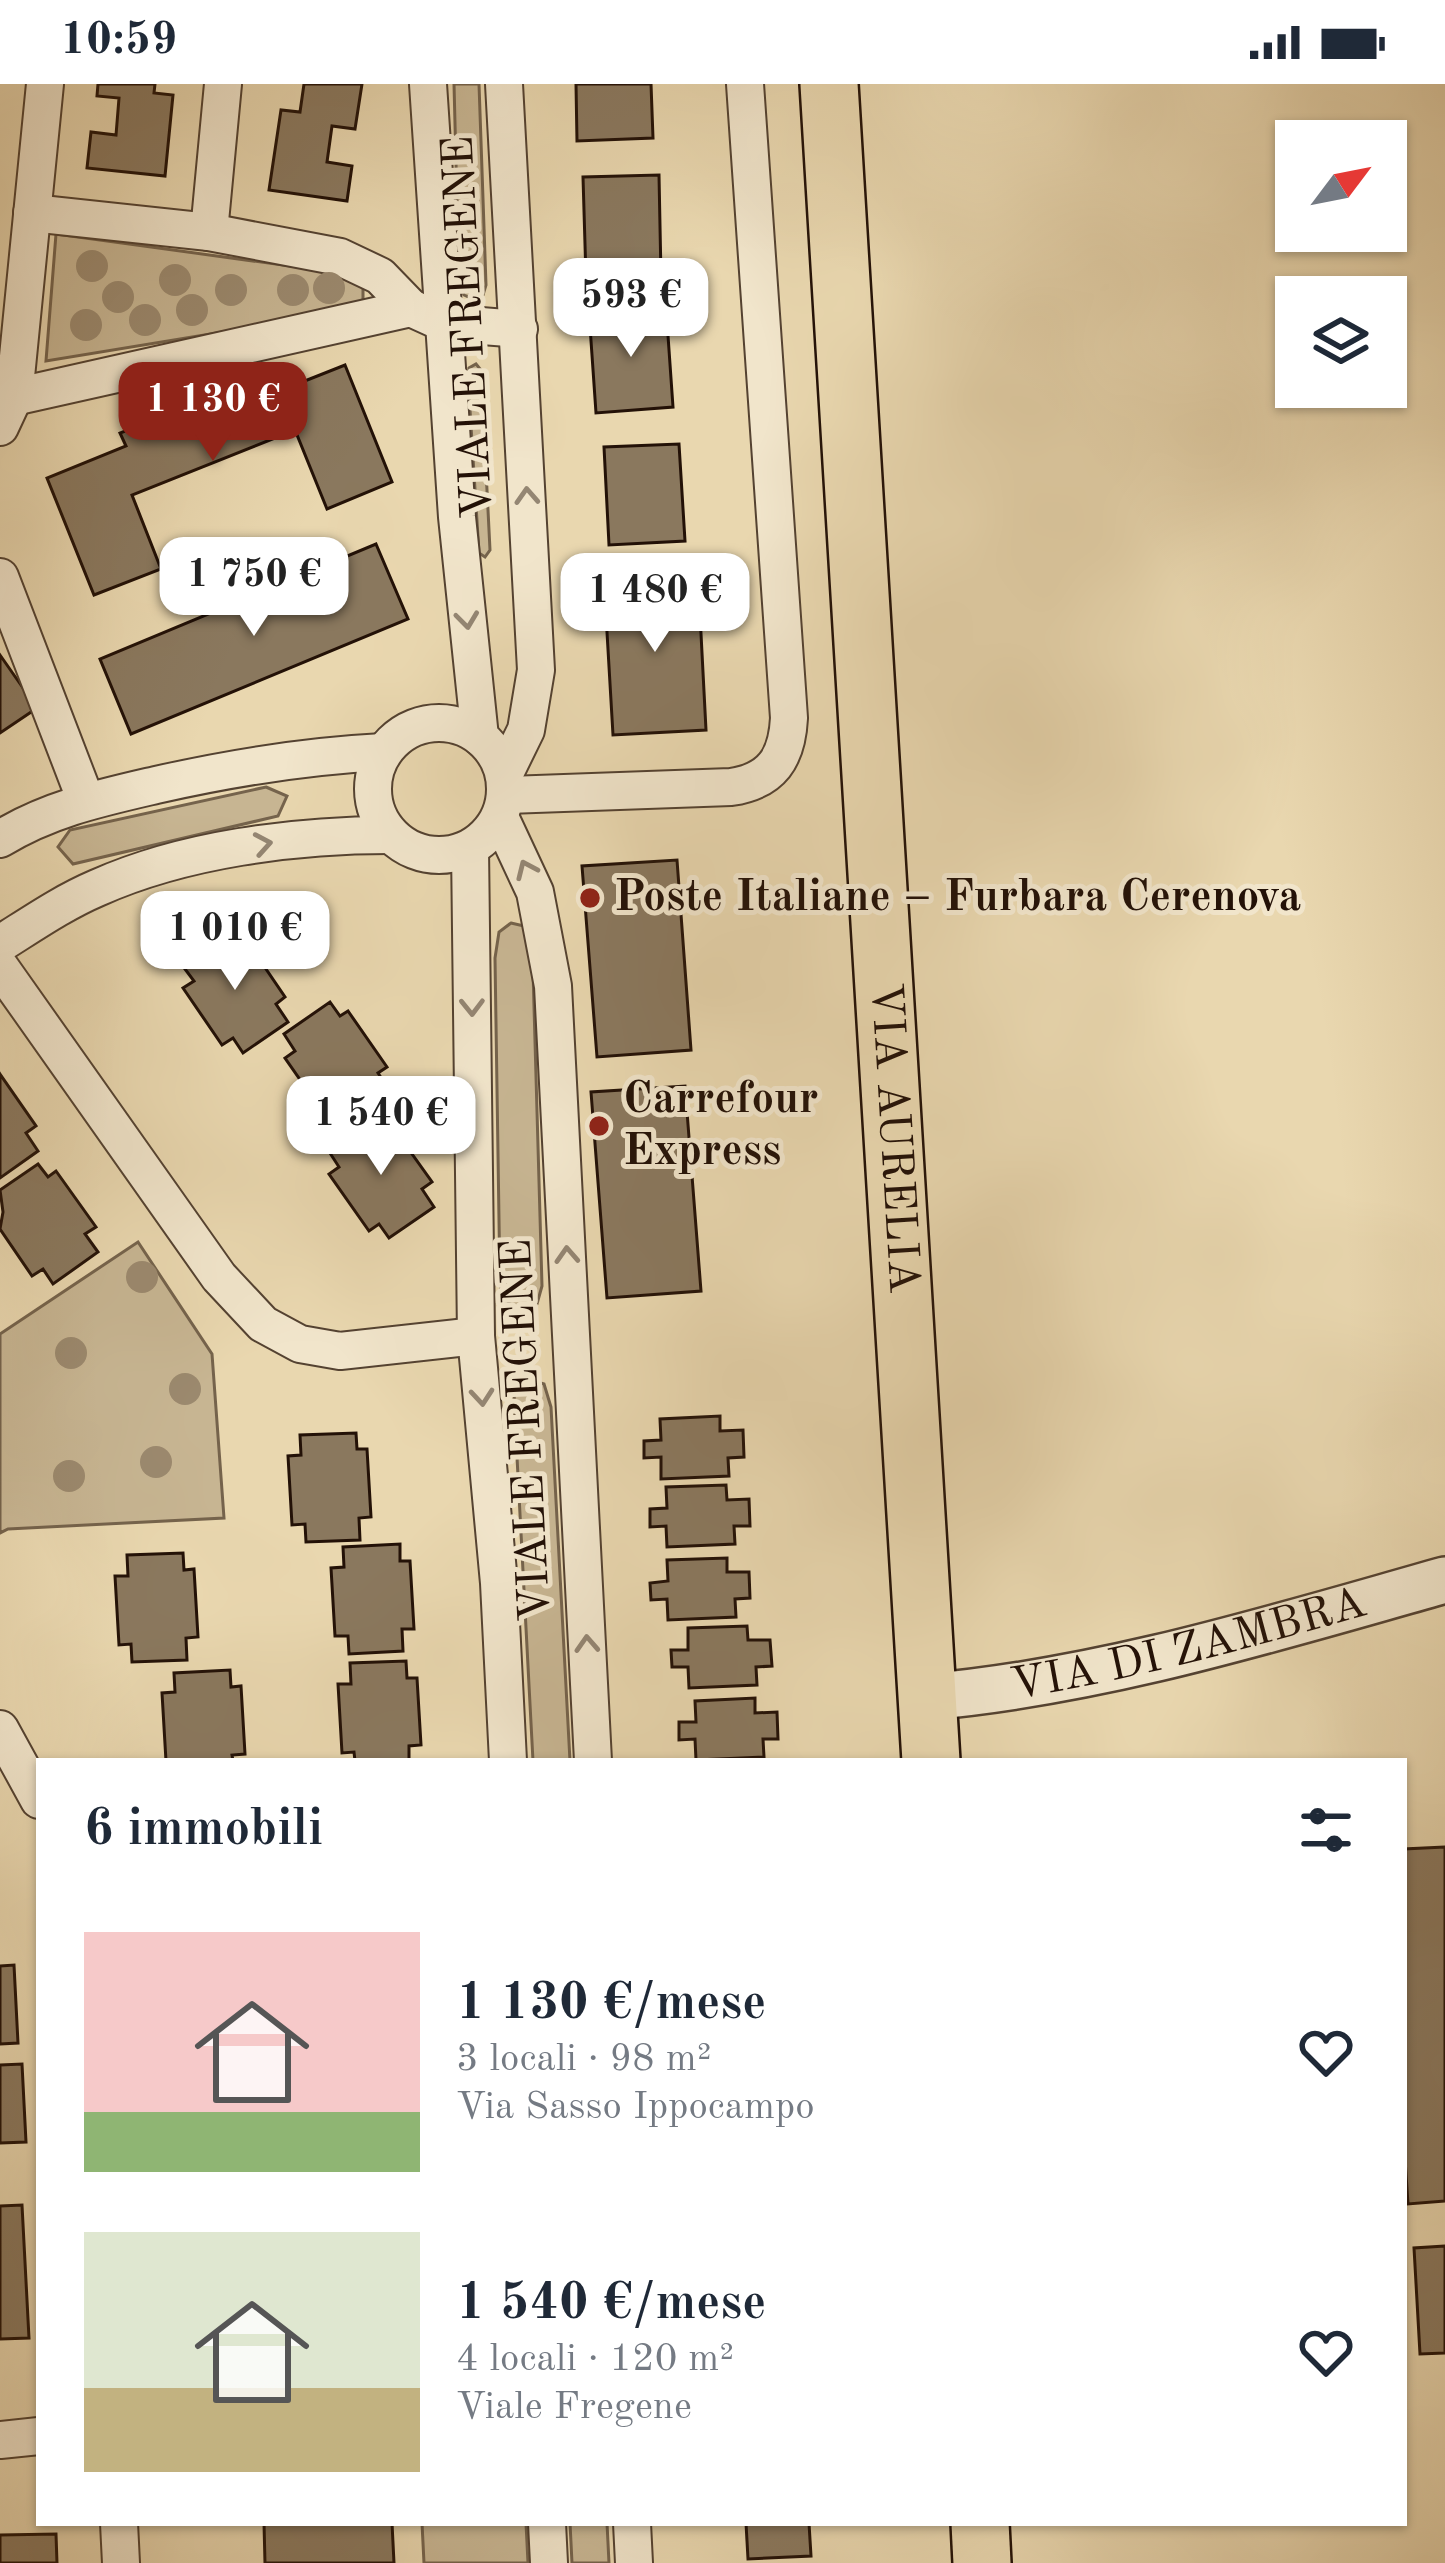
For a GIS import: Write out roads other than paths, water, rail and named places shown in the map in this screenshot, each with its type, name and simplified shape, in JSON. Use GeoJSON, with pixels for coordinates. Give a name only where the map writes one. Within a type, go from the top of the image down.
{"type":"FeatureCollection","features":[{"type":"Feature","properties":{"kind":"main road","name":"VIA AURELIA"},"geometry":{"type":"LineString","coordinates":[[829,84],[931,1758]]}},
{"type":"Feature","properties":{"kind":"main road"},"geometry":{"type":"LineString","coordinates":[[980,2526],[982,2563]]}},
{"type":"Feature","properties":{"kind":"street"},"geometry":{"type":"LineString","coordinates":[[45,84],[7,412],[411,308]]}},
{"type":"Feature","properties":{"kind":"street"},"geometry":{"type":"LineString","coordinates":[[209,232],[224,84]]}},
{"type":"Feature","properties":{"kind":"street","name":"VIALE FREGENE"},"geometry":{"type":"LineString","coordinates":[[428,84],[458,536],[480,736]]}},
{"type":"Feature","properties":{"kind":"street","name":"VIALE FREGENE"},"geometry":{"type":"LineString","coordinates":[[504,84],[536,670],[526,730],[503,796],[536,892],[553,986],[593,1758]]}},
{"type":"Feature","properties":{"kind":"street"},"geometry":{"type":"LineString","coordinates":[[503,796],[748,785],[776,768],[783,752],[789,718],[745,84]]}},
{"type":"Feature","properties":{"kind":"street"},"geometry":{"type":"LineString","coordinates":[[32,213],[209,232],[340,257],[380,277],[411,308],[444,323],[518,328]]}},
{"type":"Feature","properties":{"kind":"street"},"geometry":{"type":"LineString","coordinates":[[0,577],[86,801]]}},
{"type":"Feature","properties":{"kind":"street"},"geometry":{"type":"LineString","coordinates":[[439,722],[480,736],[496,754],[503,796],[488,835],[450,855],[428,855],[390,835],[378,816],[374,773],[383,752],[398,736],[439,722]]}},
{"type":"Feature","properties":{"kind":"street"},"geometry":{"type":"LineString","coordinates":[[0,839],[46,814],[86,801],[247,766],[383,752]]}},
{"type":"Feature","properties":{"kind":"street"},"geometry":{"type":"LineString","coordinates":[[0,944],[64,904],[142,872],[279,841],[390,835]]}},
{"type":"Feature","properties":{"kind":"street","name":"VIALE FREGENE"},"geometry":{"type":"LineString","coordinates":[[470,848],[476,1336],[500,1583],[508,1758]]}},
{"type":"Feature","properties":{"kind":"street"},"geometry":{"type":"LineString","coordinates":[[0,967],[219,1277],[263,1324],[300,1344],[340,1352],[476,1336]]}},
{"type":"Feature","properties":{"kind":"street","name":"VIA DI ZAMBRA"},"geometry":{"type":"LineString","coordinates":[[927,1697],[981,1692],[1170,1658],[1445,1580]]}},
{"type":"Feature","properties":{"kind":"street"},"geometry":{"type":"LineString","coordinates":[[0,1729],[36,1795]]}},
{"type":"Feature","properties":{"kind":"street"},"geometry":{"type":"LineString","coordinates":[[0,2440],[36,2437]]}},
{"type":"Feature","properties":{"kind":"street"},"geometry":{"type":"LineString","coordinates":[[119,2526],[122,2563]]}},
{"type":"Feature","properties":{"kind":"street"},"geometry":{"type":"LineString","coordinates":[[547,2526],[549,2563]]}},
{"type":"Feature","properties":{"kind":"street"},"geometry":{"type":"LineString","coordinates":[[632,2526],[634,2563]]}},
{"type":"Feature","properties":{"kind":"place","name":"Poste Italiane – Furbara Cerenova"},"geometry":{"type":"Point","coordinates":[590,898]}},
{"type":"Feature","properties":{"kind":"place","name":"Carrefour Express"},"geometry":{"type":"Point","coordinates":[599,1126]}}]}
